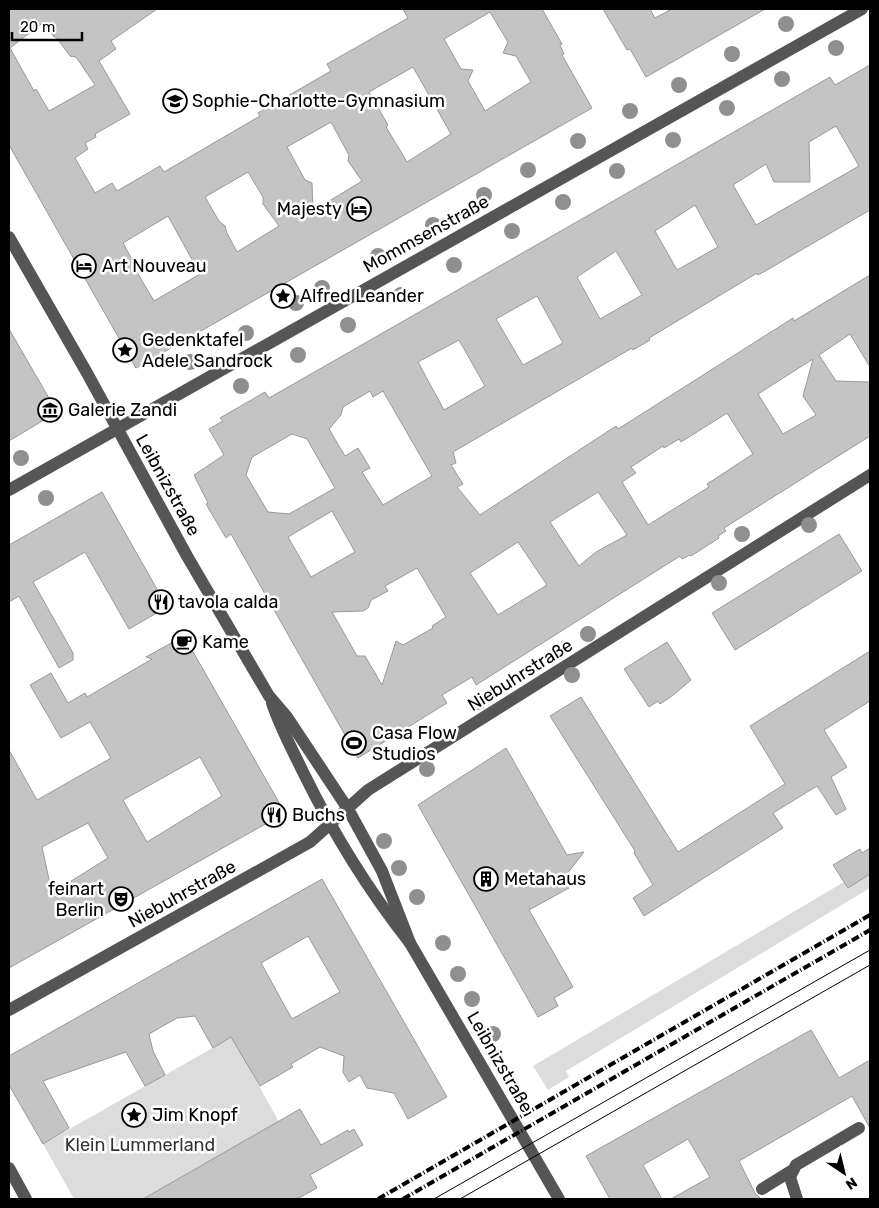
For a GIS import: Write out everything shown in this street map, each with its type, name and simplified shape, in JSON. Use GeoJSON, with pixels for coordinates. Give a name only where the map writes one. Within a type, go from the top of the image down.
{"type":"FeatureCollection","features":[{"type":"Feature","properties":{"kind":"street","name":"Mommsenstraße"},"geometry":{"type":"LineString","coordinates":[[9,490],[862,9]]}},
{"type":"Feature","properties":{"kind":"street","name":"Leibnizstraße"},"geometry":{"type":"LineString","coordinates":[[9,238],[187,556],[269,696],[288,717],[348,808],[382,871],[410,943]]}},
{"type":"Feature","properties":{"kind":"street","name":"Niebuhrstraße"},"geometry":{"type":"LineString","coordinates":[[9,1010],[310,842],[368,790],[870,475]]}},
{"type":"Feature","properties":{"kind":"street","name":"Leibnizstraße"},"geometry":{"type":"LineString","coordinates":[[269,696],[278,723],[331,825],[381,906],[410,943],[559,1199]]}},
{"type":"Feature","properties":{"kind":"street"},"geometry":{"type":"LineString","coordinates":[[762,1189],[791,1171],[796,1164],[859,1128]]}},
{"type":"Feature","properties":{"kind":"street"},"geometry":{"type":"LineString","coordinates":[[9,1168],[26,1199]]}},
{"type":"Feature","properties":{"kind":"street"},"geometry":{"type":"LineString","coordinates":[[791,1171],[790,1177],[797,1199]]}},
{"type":"Feature","properties":{"kind":"green space"},"geometry":{"type":"Polygon","coordinates":[[[870,874],[870,888],[566,1071],[569,1077],[548,1090],[533,1066],[844,882],[848,888],[870,874]]]}},
{"type":"Feature","properties":{"kind":"green space","name":"Klein Lummerland"},"geometry":{"type":"Polygon","coordinates":[[[232,1037],[279,1122],[142,1199],[74,1199],[43,1144],[232,1037]]]}},
{"type":"Feature","properties":{"kind":"building"},"geometry":{"type":"Polygon","coordinates":[[[9,9],[157,9],[111,41],[116,49],[99,61],[130,114],[95,134],[96,137],[85,143],[88,149],[75,158],[95,193],[112,183],[117,191],[160,166],[164,172],[260,116],[258,113],[331,71],[327,64],[408,18],[403,9],[542,9],[562,44],[560,45],[564,54],[562,55],[592,108],[136,368],[9,145],[9,9]],[[490,12],[444,39],[461,69],[473,70],[468,81],[485,111],[531,82],[516,56],[503,53],[508,42],[490,12]],[[44,22],[10,48],[34,91],[36,89],[49,111],[95,85],[76,57],[70,56],[44,22]],[[413,67],[369,92],[388,125],[386,127],[407,162],[451,134],[413,67]],[[331,122],[287,147],[305,180],[312,183],[313,211],[362,181],[348,161],[349,155],[331,122]],[[248,172],[205,197],[219,221],[225,226],[237,252],[279,226],[263,204],[263,197],[248,172]],[[168,216],[123,243],[133,261],[131,262],[154,301],[200,274],[168,216]]]}},
{"type":"Feature","properties":{"kind":"building"},"geometry":{"type":"Polygon","coordinates":[[[603,9],[650,9],[655,18],[672,9],[765,9],[646,77],[630,49],[627,50],[603,9]]]}},
{"type":"Feature","properties":{"kind":"building"},"geometry":{"type":"Polygon","coordinates":[[[870,65],[870,210],[767,270],[758,275],[757,273],[649,338],[650,340],[633,350],[632,348],[453,452],[456,463],[451,465],[463,484],[457,487],[480,515],[616,426],[618,429],[793,318],[794,321],[870,275],[870,367],[850,334],[819,355],[836,381],[870,382],[870,436],[724,528],[726,531],[718,536],[719,538],[691,556],[682,559],[680,556],[476,685],[472,677],[442,695],[447,703],[358,758],[231,534],[226,538],[206,504],[208,503],[194,475],[224,455],[209,429],[223,421],[220,418],[265,392],[269,398],[830,77],[835,85],[870,65]],[[836,126],[809,142],[810,182],[774,182],[766,164],[733,185],[756,225],[859,166],[836,126]],[[695,205],[655,231],[677,270],[718,247],[695,205]],[[616,251],[577,277],[600,319],[642,295],[616,251]],[[537,296],[496,319],[523,365],[563,343],[537,296]],[[459,340],[418,362],[444,410],[485,386],[459,340]],[[813,359],[758,394],[783,434],[816,415],[803,396],[813,359]],[[370,391],[343,407],[341,415],[329,429],[345,456],[358,448],[370,468],[362,472],[383,505],[432,476],[383,391],[373,397],[370,391]],[[727,413],[681,442],[679,439],[664,448],[663,446],[631,467],[636,473],[622,482],[648,525],[709,487],[707,484],[753,454],[727,413]],[[292,434],[252,457],[246,475],[268,512],[289,514],[335,488],[307,439],[292,434]],[[598,492],[550,522],[579,566],[596,552],[627,535],[598,492]],[[332,511],[288,537],[311,577],[355,552],[332,511]],[[518,542],[470,573],[498,615],[547,585],[518,542]],[[417,568],[385,586],[388,591],[371,600],[368,608],[363,611],[332,612],[357,656],[365,656],[382,685],[396,641],[403,645],[433,628],[432,626],[446,617],[417,568]]]}},
{"type":"Feature","properties":{"kind":"building"},"geometry":{"type":"Polygon","coordinates":[[[9,329],[57,412],[9,441],[9,329]]]}},
{"type":"Feature","properties":{"kind":"building"},"geometry":{"type":"Polygon","coordinates":[[[102,492],[167,607],[129,629],[85,552],[33,582],[73,653],[73,660],[59,668],[19,596],[9,602],[9,545],[102,492]]]}},
{"type":"Feature","properties":{"kind":"building"},"geometry":{"type":"Polygon","coordinates":[[[839,534],[862,571],[735,650],[712,613],[839,534]]]}},
{"type":"Feature","properties":{"kind":"building"},"geometry":{"type":"Polygon","coordinates":[[[184,636],[285,813],[9,968],[9,750],[37,800],[111,758],[90,722],[61,738],[30,685],[51,673],[68,703],[85,693],[87,697],[152,659],[146,657],[184,636]],[[200,757],[123,800],[147,842],[222,796],[200,757]],[[88,823],[42,847],[52,893],[108,858],[88,823]]]}},
{"type":"Feature","properties":{"kind":"building"},"geometry":{"type":"Polygon","coordinates":[[[667,642],[691,680],[660,704],[658,701],[649,707],[624,669],[667,642]]]}},
{"type":"Feature","properties":{"kind":"building"},"geometry":{"type":"Polygon","coordinates":[[[870,651],[870,701],[824,730],[847,767],[831,777],[846,809],[836,815],[817,786],[773,813],[783,828],[644,916],[633,898],[653,885],[634,853],[635,851],[550,716],[581,697],[678,852],[785,784],[750,726],[870,651]]]}},
{"type":"Feature","properties":{"kind":"building","name":"Metahaus"},"geometry":{"type":"Polygon","coordinates":[[[506,748],[567,855],[584,852],[563,879],[569,888],[529,910],[573,987],[554,998],[558,1006],[538,1017],[418,805],[506,748]]]}},
{"type":"Feature","properties":{"kind":"building"},"geometry":{"type":"Polygon","coordinates":[[[870,848],[870,874],[848,888],[833,865],[860,849],[862,853],[870,848]]]}},
{"type":"Feature","properties":{"kind":"building"},"geometry":{"type":"Polygon","coordinates":[[[322,879],[447,1097],[408,1119],[394,1093],[367,1088],[360,1075],[349,1082],[343,1072],[344,1056],[320,1047],[291,1064],[293,1067],[260,1086],[231,1037],[213,1048],[195,1016],[177,1018],[149,1034],[153,1051],[165,1075],[145,1086],[126,1052],[43,1081],[69,1128],[43,1144],[9,1085],[9,1056],[322,879]],[[308,936],[261,963],[292,1019],[340,992],[308,936]]]}},
{"type":"Feature","properties":{"kind":"building"},"geometry":{"type":"Polygon","coordinates":[[[811,1030],[839,1078],[870,1060],[870,1128],[852,1096],[739,1161],[755,1193],[761,1199],[671,1199],[710,1177],[688,1139],[643,1165],[662,1199],[610,1199],[586,1156],[811,1030]]]}},
{"type":"Feature","properties":{"kind":"building"},"geometry":{"type":"Polygon","coordinates":[[[300,1109],[321,1145],[348,1130],[349,1132],[354,1129],[363,1145],[310,1175],[317,1188],[297,1199],[143,1199],[300,1109]]]}},
{"type":"Feature","properties":{"kind":"tram line"},"geometry":{"type":"LineString","coordinates":[[434,1199],[870,950]]}},
{"type":"Feature","properties":{"kind":"tram line"},"geometry":{"type":"LineString","coordinates":[[460,1199],[870,965]]}},
{"type":"Feature","properties":{"kind":"railway"},"geometry":{"type":"LineString","coordinates":[[378,1199],[870,915]]}},
{"type":"Feature","properties":{"kind":"railway"},"geometry":{"type":"LineString","coordinates":[[403,1199],[870,930]]}},
{"type":"Feature","properties":{"kind":"place","name":"Sophie-Charlotte-Gymnasium"},"geometry":{"type":"Point","coordinates":[175,101]}},
{"type":"Feature","properties":{"kind":"place","name":"Majesty"},"geometry":{"type":"Point","coordinates":[359,209]}},
{"type":"Feature","properties":{"kind":"place","name":"Art Nouveau"},"geometry":{"type":"Point","coordinates":[84,266]}},
{"type":"Feature","properties":{"kind":"place","name":"Alfred Leander"},"geometry":{"type":"Point","coordinates":[283,296]}},
{"type":"Feature","properties":{"kind":"place","name":"Gedenktafel Adele Sandrock"},"geometry":{"type":"Point","coordinates":[125,350]}},
{"type":"Feature","properties":{"kind":"place","name":"Galerie Zandi"},"geometry":{"type":"Point","coordinates":[50,410]}},
{"type":"Feature","properties":{"kind":"place","name":"tavola calda"},"geometry":{"type":"Point","coordinates":[161,602]}},
{"type":"Feature","properties":{"kind":"place","name":"Kame"},"geometry":{"type":"Point","coordinates":[184,642]}},
{"type":"Feature","properties":{"kind":"place","name":"Casa Flow Studios"},"geometry":{"type":"Point","coordinates":[354,743]}},
{"type":"Feature","properties":{"kind":"place","name":"Buchs"},"geometry":{"type":"Point","coordinates":[274,815]}},
{"type":"Feature","properties":{"kind":"place","name":"Metahaus"},"geometry":{"type":"Point","coordinates":[486,879]}},
{"type":"Feature","properties":{"kind":"place","name":"feinart Berlin"},"geometry":{"type":"Point","coordinates":[121,899]}},
{"type":"Feature","properties":{"kind":"place","name":"Jim Knopf"},"geometry":{"type":"Point","coordinates":[134,1115]}}]}
